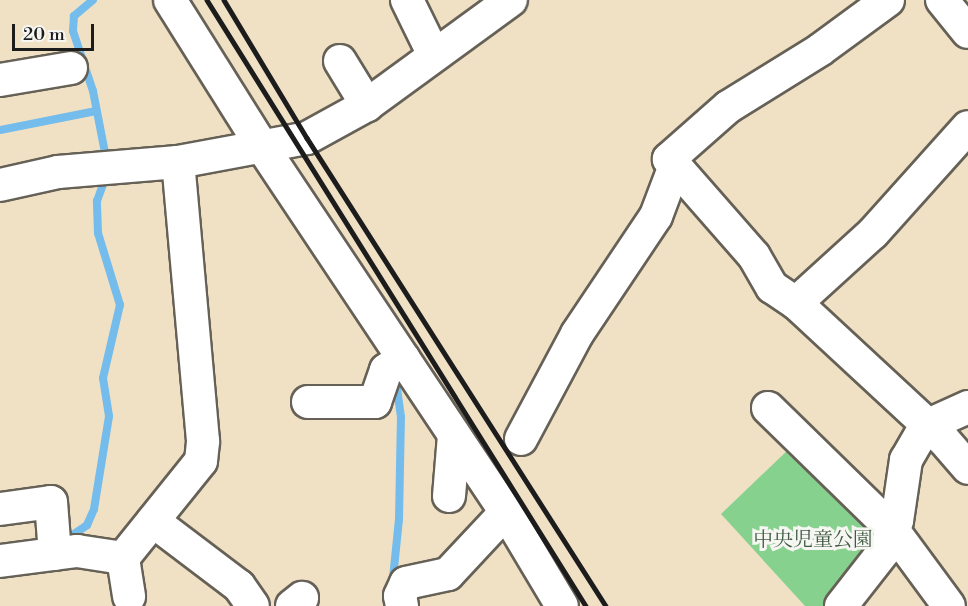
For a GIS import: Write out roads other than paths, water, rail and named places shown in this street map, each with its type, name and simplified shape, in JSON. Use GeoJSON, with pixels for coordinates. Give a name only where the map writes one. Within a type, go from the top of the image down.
{"type":"FeatureCollection","features":[{"type":"Feature","properties":{"kind":"street"},"geometry":{"type":"LineString","coordinates":[[407,0],[434,55]]}},
{"type":"Feature","properties":{"kind":"street"},"geometry":{"type":"LineString","coordinates":[[0,185],[58,171],[178,162],[263,148],[320,134],[367,105],[511,0]]}},
{"type":"Feature","properties":{"kind":"street"},"geometry":{"type":"LineString","coordinates":[[888,0],[820,50],[728,107],[669,159],[674,168],[754,256],[772,287],[795,303],[968,468]]}},
{"type":"Feature","properties":{"kind":"street"},"geometry":{"type":"LineString","coordinates":[[942,0],[968,32]]}},
{"type":"Feature","properties":{"kind":"street"},"geometry":{"type":"LineString","coordinates":[[169,13],[263,148],[506,512],[560,605]]}},
{"type":"Feature","properties":{"kind":"street"},"geometry":{"type":"LineString","coordinates":[[340,61],[367,105]]}},
{"type":"Feature","properties":{"kind":"street"},"geometry":{"type":"LineString","coordinates":[[0,80],[71,68]]}},
{"type":"Feature","properties":{"kind":"street"},"geometry":{"type":"LineString","coordinates":[[795,303],[873,233],[968,128]]}},
{"type":"Feature","properties":{"kind":"street"},"geometry":{"type":"LineString","coordinates":[[129,597],[123,558],[201,461],[185,386],[178,316],[178,162]]}},
{"type":"Feature","properties":{"kind":"street"},"geometry":{"type":"LineString","coordinates":[[521,439],[577,334],[656,216],[674,168]]}},
{"type":"Feature","properties":{"kind":"street"},"geometry":{"type":"LineString","coordinates":[[308,402],[375,402],[386,370],[403,358]]}},
{"type":"Feature","properties":{"kind":"street"},"geometry":{"type":"LineString","coordinates":[[840,606],[884,551],[893,530],[906,460],[926,426],[968,407]]}},
{"type":"Feature","properties":{"kind":"street"},"geometry":{"type":"LineString","coordinates":[[768,408],[893,530],[949,606]]}},
{"type":"Feature","properties":{"kind":"street"},"geometry":{"type":"LineString","coordinates":[[449,496],[454,435]]}},
{"type":"Feature","properties":{"kind":"street"},"geometry":{"type":"LineString","coordinates":[[0,509],[51,502],[30,564]]}},
{"type":"Feature","properties":{"kind":"street"},"geometry":{"type":"LineString","coordinates":[[402,606],[400,596],[406,583],[448,574],[506,512]]}},
{"type":"Feature","properties":{"kind":"street"},"geometry":{"type":"LineString","coordinates":[[153,521],[239,586],[253,606]]}},
{"type":"Feature","properties":{"kind":"street"},"geometry":{"type":"LineString","coordinates":[[30,564],[77,551],[123,558]]}},
{"type":"Feature","properties":{"kind":"waterway"},"geometry":{"type":"LineString","coordinates":[[93,0],[74,16],[73,31],[93,91],[106,158]]}},
{"type":"Feature","properties":{"kind":"waterway"},"geometry":{"type":"LineString","coordinates":[[0,130],[96,111]]}},
{"type":"Feature","properties":{"kind":"waterway"},"geometry":{"type":"LineString","coordinates":[[68,538],[87,525],[94,509],[109,416],[103,378],[120,305],[98,233],[97,201],[104,182]]}},
{"type":"Feature","properties":{"kind":"waterway"},"geometry":{"type":"LineString","coordinates":[[392,588],[399,519],[401,417],[396,382]]}},
{"type":"Feature","properties":{"kind":"railway"},"geometry":{"type":"LineString","coordinates":[[207,0],[586,606]]}},
{"type":"Feature","properties":{"kind":"railway"},"geometry":{"type":"LineString","coordinates":[[224,0],[307,138],[606,606]]}},
{"type":"Feature","properties":{"kind":"park label","name":"中央児童公園"},"geometry":{"type":"Point","coordinates":[813,540]}}]}
